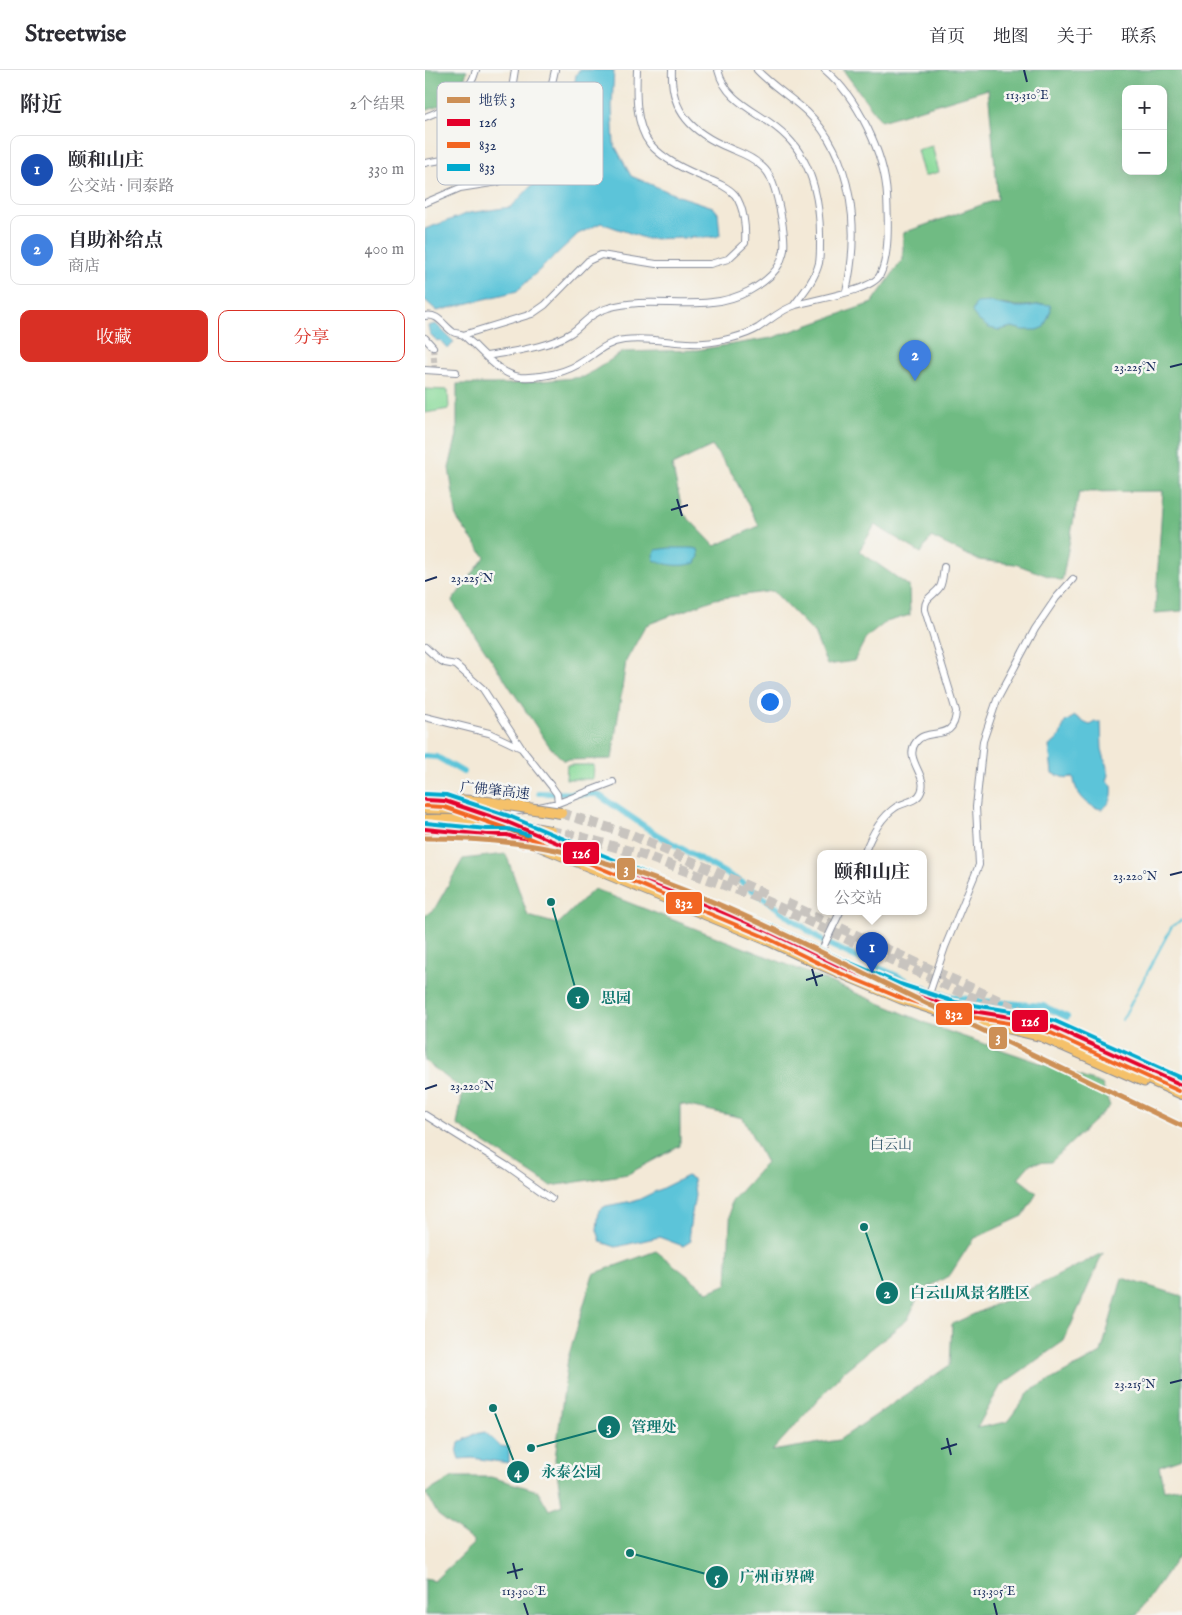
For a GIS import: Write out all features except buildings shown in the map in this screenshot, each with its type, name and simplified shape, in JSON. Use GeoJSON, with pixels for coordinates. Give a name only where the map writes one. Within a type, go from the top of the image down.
{"type":"FeatureCollection","features":[{"type":"Feature","properties":{"kind":"highway","name":"广佛肇高速"},"geometry":{"type":"LineString","coordinates":[[425,799],[560,808]]}},
{"type":"Feature","properties":{"kind":"highway"},"geometry":{"type":"LineString","coordinates":[[425,820],[503,823],[550,831]]}},
{"type":"Feature","properties":{"kind":"highway"},"geometry":{"type":"LineString","coordinates":[[1182,1084],[1141,1071],[1182,1094]]}},
{"type":"Feature","properties":{"kind":"main road"},"geometry":{"type":"LineString","coordinates":[[425,809],[491,816],[768,931],[845,968],[927,1000],[954,1008],[1028,1020],[1053,1027],[1182,1084]]}},
{"type":"Feature","properties":{"kind":"main road"},"geometry":{"type":"LineString","coordinates":[[487,835],[492,829],[491,816]]}},
{"type":"Feature","properties":{"kind":"main road"},"geometry":{"type":"LineString","coordinates":[[425,829],[514,836],[764,939],[901,999],[943,1013],[1042,1037],[1182,1099]]}},
{"type":"Feature","properties":{"kind":"street"},"geometry":{"type":"LineString","coordinates":[[472,82],[476,70]]}},
{"type":"Feature","properties":{"kind":"street"},"geometry":{"type":"LineString","coordinates":[[463,335],[532,314],[545,305],[587,261],[601,255],[656,264],[710,264],[728,259],[745,243],[741,206],[735,195],[723,186],[687,170],[663,156],[649,143],[639,121],[636,98],[637,70]]}},
{"type":"Feature","properties":{"kind":"street"},"geometry":{"type":"LineString","coordinates":[[487,356],[557,340],[572,332],[589,317],[607,308],[630,304],[704,304],[726,299],[749,291],[767,279],[779,265],[784,249],[784,231],[775,190],[769,175],[747,155],[707,139],[695,130],[675,101],[671,82],[672,70]]}},
{"type":"Feature","properties":{"kind":"street"},"geometry":{"type":"LineString","coordinates":[[718,70],[727,91],[738,102],[773,124],[788,137],[799,152],[811,177],[817,201],[821,231],[819,262],[811,282],[794,305]]}},
{"type":"Feature","properties":{"kind":"street"},"geometry":{"type":"LineString","coordinates":[[757,70],[808,113],[823,130],[836,150],[845,176],[853,240],[852,260],[846,292]]}},
{"type":"Feature","properties":{"kind":"street"},"geometry":{"type":"LineString","coordinates":[[425,316],[433,316],[440,319],[454,333],[463,335],[506,373],[519,377],[546,375],[566,371],[583,362],[605,345],[624,340],[648,339],[703,343],[732,338],[757,329],[773,316],[794,305],[859,289],[874,282],[880,275],[886,250],[889,220],[887,192],[878,154],[866,125],[850,98],[825,70]]}},
{"type":"Feature","properties":{"kind":"street"},"geometry":{"type":"LineString","coordinates":[[425,117],[437,112]]}},
{"type":"Feature","properties":{"kind":"street"},"geometry":{"type":"LineString","coordinates":[[425,203],[460,188],[479,185]]}},
{"type":"Feature","properties":{"kind":"street"},"geometry":{"type":"LineString","coordinates":[[425,338],[433,346]]}},
{"type":"Feature","properties":{"kind":"street"},"geometry":{"type":"LineString","coordinates":[[425,370],[456,372]]}},
{"type":"Feature","properties":{"kind":"street"},"geometry":{"type":"LineString","coordinates":[[866,850],[882,820],[896,807],[912,801],[921,794],[923,784],[913,759],[915,743],[919,738],[944,732],[951,728],[955,719],[956,711],[925,610],[927,599],[939,587],[944,567]]}},
{"type":"Feature","properties":{"kind":"street"},"geometry":{"type":"LineString","coordinates":[[927,1000],[945,947],[979,864],[976,807],[983,741],[997,700],[1035,629],[1056,598],[1073,579]]}},
{"type":"Feature","properties":{"kind":"street"},"geometry":{"type":"LineString","coordinates":[[425,647],[438,660],[456,665],[483,689],[522,749],[557,794],[560,808]]}},
{"type":"Feature","properties":{"kind":"street"},"geometry":{"type":"LineString","coordinates":[[425,717],[489,733],[522,749]]}},
{"type":"Feature","properties":{"kind":"street"},"geometry":{"type":"LineString","coordinates":[[425,799],[445,802],[491,816],[560,808],[572,798],[613,782]]}},
{"type":"Feature","properties":{"kind":"street"},"geometry":{"type":"LineString","coordinates":[[425,820],[476,822],[514,836],[521,827]]}},
{"type":"Feature","properties":{"kind":"street"},"geometry":{"type":"LineString","coordinates":[[819,956],[840,915]]}},
{"type":"Feature","properties":{"kind":"street"},"geometry":{"type":"LineString","coordinates":[[425,1115],[507,1166],[553,1198]]}},
{"type":"Feature","properties":{"kind":"green space"},"geometry":{"type":"Polygon","coordinates":[[[425,70],[467,70],[462,82],[437,82],[437,107],[425,111],[425,70]]]}},
{"type":"Feature","properties":{"kind":"green space"},"geometry":{"type":"Polygon","coordinates":[[[843,70],[1182,70],[1182,611],[1155,613],[1163,491],[1079,492],[1062,581],[1015,564],[978,560],[931,537],[921,553],[875,525],[859,551],[909,586],[910,615],[886,622],[866,638],[854,661],[827,665],[814,633],[773,591],[715,599],[646,625],[626,661],[612,759],[563,760],[550,747],[452,601],[485,557],[457,519],[449,468],[457,435],[457,384],[509,384],[584,377],[623,352],[697,350],[772,338],[872,303],[903,259],[903,233],[998,199],[988,89],[881,121],[843,70]],[[992,302],[999,330],[1012,327],[1023,330],[1044,304],[1018,306],[992,302]],[[712,446],[672,465],[683,513],[715,546],[759,526],[733,475],[712,446]]]}},
{"type":"Feature","properties":{"kind":"green space"},"geometry":{"type":"Polygon","coordinates":[[[932,146],[939,172],[924,176],[917,150],[932,146]]]}},
{"type":"Feature","properties":{"kind":"green space"},"geometry":{"type":"Polygon","coordinates":[[[425,389],[448,390],[449,409],[425,413],[425,389]]]}},
{"type":"Feature","properties":{"kind":"green space"},"geometry":{"type":"Polygon","coordinates":[[[567,765],[594,765],[593,779],[566,779],[567,765]]]}},
{"type":"Feature","properties":{"kind":"green space","name":"白云山"},"geometry":{"type":"Polygon","coordinates":[[[506,854],[528,916],[558,924],[594,889],[811,974],[938,1028],[1102,1084],[1110,1106],[1051,1162],[1031,1163],[1018,1178],[1037,1193],[1023,1216],[973,1239],[950,1275],[920,1292],[908,1319],[844,1371],[772,1451],[839,1440],[950,1365],[952,1324],[1045,1282],[1103,1253],[1064,1341],[1001,1385],[977,1428],[1007,1422],[1030,1391],[1101,1353],[1122,1278],[1182,1296],[1182,1458],[1159,1466],[1164,1490],[1182,1487],[1182,1551],[1137,1615],[425,1615],[425,1579],[434,1581],[473,1544],[473,1541],[438,1515],[426,1493],[453,1477],[491,1477],[538,1491],[549,1510],[562,1505],[555,1459],[568,1358],[593,1274],[656,1251],[708,1292],[727,1284],[731,1202],[766,1163],[743,1118],[680,1104],[680,1146],[628,1174],[551,1186],[457,1125],[463,1090],[425,1061],[425,916],[435,908],[463,859],[506,854]]]}},
{"type":"Feature","properties":{"kind":"water"},"geometry":{"type":"Polygon","coordinates":[[[579,70],[614,70],[612,106],[614,144],[631,176],[676,195],[713,207],[718,213],[720,235],[716,237],[647,239],[601,223],[578,234],[517,291],[437,311],[425,300],[425,229],[469,213],[511,207],[532,185],[603,185],[603,82],[575,82],[579,70]]]}},
{"type":"Feature","properties":{"kind":"water"},"geometry":{"type":"Polygon","coordinates":[[[992,302],[1017,307],[1043,304],[1050,305],[1051,310],[1044,327],[1037,330],[1023,330],[1012,327],[999,330],[989,328],[978,320],[972,312],[976,303],[992,302]]]}},
{"type":"Feature","properties":{"kind":"water"},"geometry":{"type":"Polygon","coordinates":[[[436,324],[454,342],[448,349],[440,340],[437,341],[430,334],[428,326],[436,324]]]}},
{"type":"Feature","properties":{"kind":"water"},"geometry":{"type":"Polygon","coordinates":[[[669,548],[698,549],[699,556],[696,563],[685,565],[669,565],[654,560],[653,555],[656,550],[669,548]]]}},
{"type":"Feature","properties":{"kind":"water"},"geometry":{"type":"Polygon","coordinates":[[[1075,716],[1084,723],[1091,725],[1094,722],[1101,722],[1102,749],[1109,775],[1107,781],[1112,785],[1110,802],[1102,809],[1092,806],[1079,794],[1074,778],[1069,777],[1067,779],[1052,773],[1049,746],[1058,738],[1065,722],[1075,716]]]}},
{"type":"Feature","properties":{"kind":"water"},"geometry":{"type":"Polygon","coordinates":[[[687,1176],[693,1179],[695,1195],[689,1231],[691,1241],[683,1246],[659,1237],[616,1247],[601,1242],[597,1230],[599,1210],[606,1206],[638,1200],[687,1176]]]}},
{"type":"Feature","properties":{"kind":"water"},"geometry":{"type":"Polygon","coordinates":[[[485,1432],[500,1446],[509,1447],[509,1463],[472,1458],[459,1459],[457,1453],[459,1443],[475,1434],[485,1432]]]}},
{"type":"Feature","properties":{"kind":"waterway"},"geometry":{"type":"LineString","coordinates":[[425,756],[437,757],[463,772]]}},
{"type":"Feature","properties":{"kind":"waterway"},"geometry":{"type":"LineString","coordinates":[[539,793],[597,794],[656,834],[743,883],[824,942],[933,992],[980,1001],[1043,1006],[1067,1017]]}},
{"type":"Feature","properties":{"kind":"waterway"},"geometry":{"type":"LineString","coordinates":[[1122,1020],[1172,926],[1182,920]]}},
{"type":"Feature","properties":{"kind":"tunnel"},"geometry":{"type":"LineString","coordinates":[[433,347],[435,371]]}},
{"type":"Feature","properties":{"kind":"tunnel"},"geometry":{"type":"LineString","coordinates":[[561,813],[632,835],[768,895]]}},
{"type":"Feature","properties":{"kind":"tunnel"},"geometry":{"type":"LineString","coordinates":[[550,831],[581,837],[643,855],[759,898],[1139,1075]]}},
{"type":"Feature","properties":{"kind":"tunnel"},"geometry":{"type":"LineString","coordinates":[[786,903],[1052,1025]]}},
{"type":"Feature","properties":{"kind":"metro line","name":"3"},"geometry":{"type":"LineString","coordinates":[[425,838],[524,844],[556,850],[599,861],[682,889],[763,924],[1182,1126]]}},
{"type":"Feature","properties":{"kind":"transit line","name":"833"},"geometry":{"type":"LineString","coordinates":[[425,794],[446,795],[509,816],[770,925],[841,959],[900,984],[955,1002],[1023,1013],[1055,1021],[1182,1078]]}},
{"type":"Feature","properties":{"kind":"transit line","name":"126"},"geometry":{"type":"LineString","coordinates":[[425,800],[445,801],[507,822],[768,931],[838,965],[898,990],[954,1008],[1022,1019],[1053,1027],[1182,1085]]}},
{"type":"Feature","properties":{"kind":"transit line","name":"832"},"geometry":{"type":"LineString","coordinates":[[425,806],[444,807],[505,828],[765,937],[835,971],[896,996],[953,1014],[1021,1025],[1051,1033],[1179,1091]]}},
{"type":"Feature","properties":{"kind":"transit line","name":"833"},"geometry":{"type":"LineString","coordinates":[[426,823],[487,829],[508,829],[528,835]]}},
{"type":"Feature","properties":{"kind":"transit line","name":"126"},"geometry":{"type":"LineString","coordinates":[[425,829],[507,835],[526,841]]}},
{"type":"Feature","properties":{"kind":"transit line","name":"832"},"geometry":{"type":"LineString","coordinates":[[425,835],[506,841],[524,847]]}},
{"type":"Feature","properties":{"kind":"place","name":"自助补给点"},"geometry":{"type":"Point","coordinates":[915,381]}},
{"type":"Feature","properties":{"kind":"place","name":"思园"},"geometry":{"type":"Point","coordinates":[551,902]}},
{"type":"Feature","properties":{"kind":"place","name":"颐和山庄"},"geometry":{"type":"Point","coordinates":[872,973]}},
{"type":"Feature","properties":{"kind":"place","name":"白云山风景名胜区"},"geometry":{"type":"Point","coordinates":[864,1227]}},
{"type":"Feature","properties":{"kind":"place","name":"永泰公园"},"geometry":{"type":"Point","coordinates":[493,1408]}},
{"type":"Feature","properties":{"kind":"place","name":"管理处"},"geometry":{"type":"Point","coordinates":[531,1448]}},
{"type":"Feature","properties":{"kind":"place","name":"广州市界碑"},"geometry":{"type":"Point","coordinates":[630,1553]}}]}
